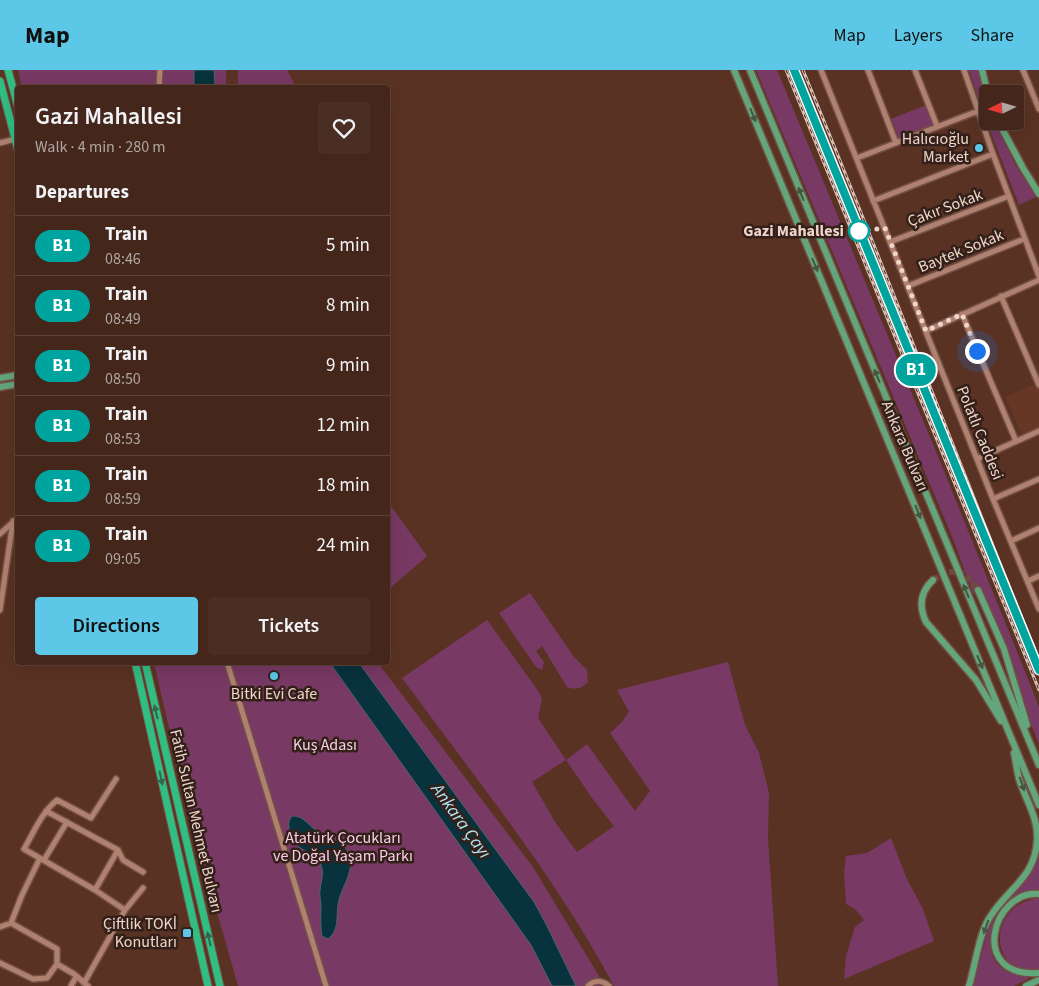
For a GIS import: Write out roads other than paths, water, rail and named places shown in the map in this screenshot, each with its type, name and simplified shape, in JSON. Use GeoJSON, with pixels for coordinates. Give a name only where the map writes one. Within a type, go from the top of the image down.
{"type":"FeatureCollection","features":[{"type":"Feature","properties":{"kind":"highway"},"geometry":{"type":"LineString","coordinates":[[8,70],[15,96]]}},
{"type":"Feature","properties":{"kind":"highway"},"geometry":{"type":"LineString","coordinates":[[0,81],[15,139]]}},
{"type":"Feature","properties":{"kind":"highway","name":"Fatih Sultan Mehmet Bulvarı"},"geometry":{"type":"LineString","coordinates":[[136,665],[208,986]]}},
{"type":"Feature","properties":{"kind":"highway","name":"Fatih Sultan Mehmet Bulvarı"},"geometry":{"type":"LineString","coordinates":[[146,665],[220,986]]}},
{"type":"Feature","properties":{"kind":"main road","name":"Ankara Bulvarı"},"geometry":{"type":"LineString","coordinates":[[734,70],[1039,805]]}},
{"type":"Feature","properties":{"kind":"main road","name":"Ankara Bulvarı"},"geometry":{"type":"LineString","coordinates":[[750,70],[1039,764]]}},
{"type":"Feature","properties":{"kind":"main road"},"geometry":{"type":"LineString","coordinates":[[982,70],[986,85]]}},
{"type":"Feature","properties":{"kind":"main road"},"geometry":{"type":"LineString","coordinates":[[1003,130],[1039,194]]}},
{"type":"Feature","properties":{"kind":"main road"},"geometry":{"type":"LineString","coordinates":[[0,378],[15,376]]}},
{"type":"Feature","properties":{"kind":"main road"},"geometry":{"type":"LineString","coordinates":[[0,387],[15,384]]}},
{"type":"Feature","properties":{"kind":"main road"},"geometry":{"type":"LineString","coordinates":[[933,580],[926,588],[921,601],[922,615],[976,680],[1011,737],[1020,781],[1035,821],[1038,841],[1027,874],[989,918],[979,945],[969,986]]}},
{"type":"Feature","properties":{"kind":"main road"},"geometry":{"type":"LineString","coordinates":[[978,590],[1004,649],[1018,701],[1039,764]]}},
{"type":"Feature","properties":{"kind":"main road"},"geometry":{"type":"LineString","coordinates":[[1039,894],[1025,896],[1012,903],[999,918],[994,934],[995,950],[1000,960],[1008,968],[1018,973],[1039,973]]}},
{"type":"Feature","properties":{"kind":"main road"},"geometry":{"type":"LineString","coordinates":[[1026,986],[1039,980]]}},
{"type":"Feature","properties":{"kind":"street"},"geometry":{"type":"LineString","coordinates":[[159,85],[160,70]]}},
{"type":"Feature","properties":{"kind":"street","name":"Polatlı Caddesi"},"geometry":{"type":"LineString","coordinates":[[821,70],[1039,609]]}},
{"type":"Feature","properties":{"kind":"street"},"geometry":{"type":"LineString","coordinates":[[868,70],[896,142]]}},
{"type":"Feature","properties":{"kind":"street"},"geometry":{"type":"LineString","coordinates":[[915,70],[938,126]]}},
{"type":"Feature","properties":{"kind":"street"},"geometry":{"type":"LineString","coordinates":[[964,70],[1039,276]]}},
{"type":"Feature","properties":{"kind":"street"},"geometry":{"type":"LineString","coordinates":[[1022,70],[1039,109]]}},
{"type":"Feature","properties":{"kind":"street"},"geometry":{"type":"LineString","coordinates":[[857,158],[978,111]]}},
{"type":"Feature","properties":{"kind":"street"},"geometry":{"type":"LineString","coordinates":[[0,143],[15,139]]}},
{"type":"Feature","properties":{"kind":"street"},"geometry":{"type":"LineString","coordinates":[[873,201],[993,154]]}},
{"type":"Feature","properties":{"kind":"street","name":"Çakır Sokak"},"geometry":{"type":"LineString","coordinates":[[890,242],[1009,196]]}},
{"type":"Feature","properties":{"kind":"street","name":"Baytek Sokak"},"geometry":{"type":"LineString","coordinates":[[908,286],[1024,239]]}},
{"type":"Feature","properties":{"kind":"street"},"geometry":{"type":"LineString","coordinates":[[926,331],[1039,280]]}},
{"type":"Feature","properties":{"kind":"street"},"geometry":{"type":"LineString","coordinates":[[1001,296],[1039,385]]}},
{"type":"Feature","properties":{"kind":"street"},"geometry":{"type":"LineString","coordinates":[[962,314],[1016,441]]}},
{"type":"Feature","properties":{"kind":"street"},"geometry":{"type":"LineString","coordinates":[[977,459],[1039,431]]}},
{"type":"Feature","properties":{"kind":"street"},"geometry":{"type":"LineString","coordinates":[[993,499],[1039,479]]}},
{"type":"Feature","properties":{"kind":"street"},"geometry":{"type":"LineString","coordinates":[[0,534],[15,522]]}},
{"type":"Feature","properties":{"kind":"street"},"geometry":{"type":"LineString","coordinates":[[0,610],[15,527]]}},
{"type":"Feature","properties":{"kind":"street"},"geometry":{"type":"LineString","coordinates":[[1010,540],[1039,528]]}},
{"type":"Feature","properties":{"kind":"street"},"geometry":{"type":"LineString","coordinates":[[1028,581],[1039,576]]}},
{"type":"Feature","properties":{"kind":"street"},"geometry":{"type":"LineString","coordinates":[[228,665],[326,986]]}},
{"type":"Feature","properties":{"kind":"street"},"geometry":{"type":"LineString","coordinates":[[116,779],[91,818],[57,800],[46,811],[24,849],[95,890],[125,910]]}},
{"type":"Feature","properties":{"kind":"street"},"geometry":{"type":"LineString","coordinates":[[46,811],[118,850],[123,860],[143,872]]}},
{"type":"Feature","properties":{"kind":"street"},"geometry":{"type":"LineString","coordinates":[[11,924],[22,895],[42,859],[67,822]]}},
{"type":"Feature","properties":{"kind":"street"},"geometry":{"type":"LineString","coordinates":[[95,890],[118,850]]}},
{"type":"Feature","properties":{"kind":"street"},"geometry":{"type":"LineString","coordinates":[[57,964],[74,974],[86,985],[125,910],[143,888]]}},
{"type":"Feature","properties":{"kind":"street"},"geometry":{"type":"LineString","coordinates":[[0,926],[11,924],[57,949],[57,964],[47,978],[33,978],[0,963]]}},
{"type":"Feature","properties":{"kind":"street"},"geometry":{"type":"LineString","coordinates":[[71,986],[76,977]]}},
{"type":"Feature","properties":{"kind":"street"},"geometry":{"type":"LineString","coordinates":[[588,986],[593,982],[599,981],[609,986]]}},
{"type":"Feature","properties":{"kind":"water"},"geometry":{"type":"Polygon","coordinates":[[[194,70],[214,70],[215,85],[194,85],[194,70]]]}},
{"type":"Feature","properties":{"kind":"water","name":"Ankara Çayı"},"geometry":{"type":"Polygon","coordinates":[[[331,665],[360,665],[534,902],[576,986],[552,986],[531,945],[331,665]]]}},
{"type":"Feature","properties":{"kind":"water"},"geometry":{"type":"Polygon","coordinates":[[[292,816],[299,817],[317,831],[340,843],[349,855],[350,868],[339,900],[335,931],[328,939],[322,936],[321,928],[321,866],[316,858],[296,844],[293,839],[289,829],[292,816]]]}},
{"type":"Feature","properties":{"kind":"tunnel"},"geometry":{"type":"LineString","coordinates":[[933,580],[946,573],[958,572],[969,578],[978,590]]}},
{"type":"Feature","properties":{"kind":"railway"},"geometry":{"type":"LineString","coordinates":[[786,70],[1039,690]]}},
{"type":"Feature","properties":{"kind":"railway"},"geometry":{"type":"LineString","coordinates":[[803,70],[1039,660]]}},
{"type":"Feature","properties":{"kind":"train","name":"B1"},"geometry":{"type":"LineString","coordinates":[[794,70],[1039,670]]}},
{"type":"Feature","properties":{"kind":"place","name":"Halıcıoğlu Market"},"geometry":{"type":"Point","coordinates":[979,148]}},
{"type":"Feature","properties":{"kind":"place","name":"Gazi Mahallesi"},"geometry":{"type":"Point","coordinates":[859,231]}},
{"type":"Feature","properties":{"kind":"place","name":"Bitki Evi Cafe"},"geometry":{"type":"Point","coordinates":[274,676]}},
{"type":"Feature","properties":{"kind":"place","name":"Çiftlik TOKİ Konutları"},"geometry":{"type":"Point","coordinates":[187,933]}},
{"type":"Feature","properties":{"kind":"park label","name":"Kuş Adası"},"geometry":{"type":"Point","coordinates":[325,745]}},
{"type":"Feature","properties":{"kind":"park label","name":"Atatürk Çocukları ve Doğal Yaşam Parkı"},"geometry":{"type":"Point","coordinates":[343,847]}}]}
